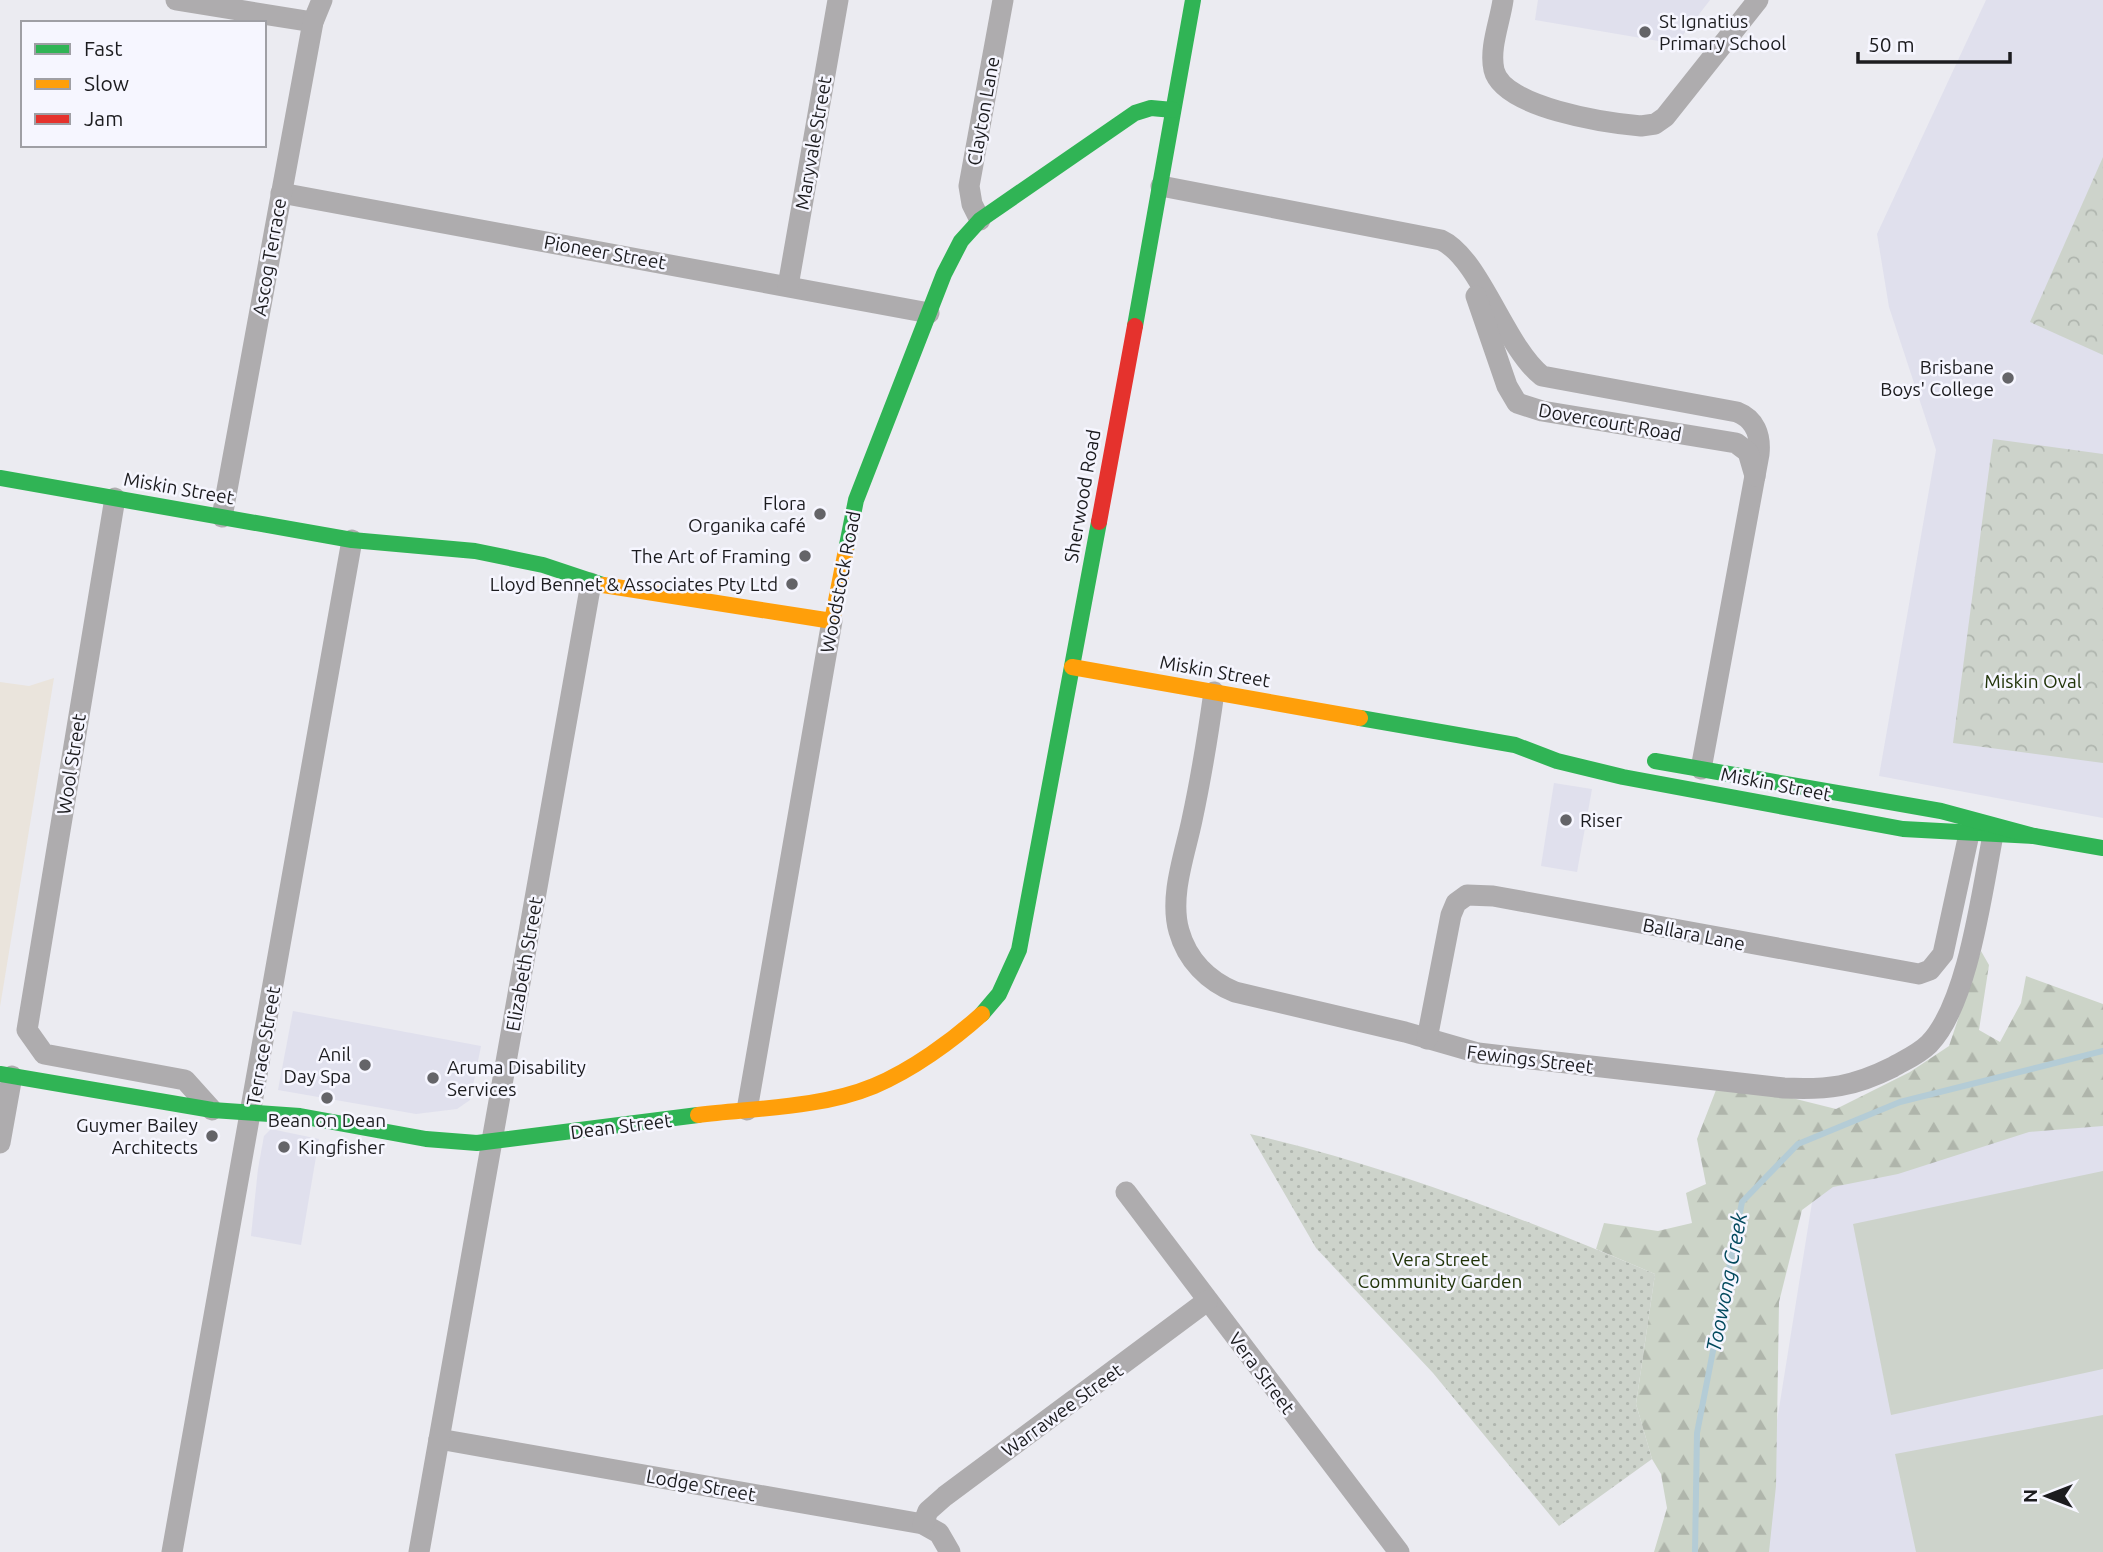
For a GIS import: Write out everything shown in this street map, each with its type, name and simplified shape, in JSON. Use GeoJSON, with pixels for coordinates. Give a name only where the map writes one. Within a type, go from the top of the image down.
{"type":"FeatureCollection","features":[{"type":"Feature","properties":{"kind":"street"},"geometry":{"type":"LineString","coordinates":[[176,0],[313,22]]}},
{"type":"Feature","properties":{"kind":"street","name":"Ascog Terrace"},"geometry":{"type":"LineString","coordinates":[[222,517],[313,22],[322,0]]}},
{"type":"Feature","properties":{"kind":"street","name":"Maryvale Street"},"geometry":{"type":"LineString","coordinates":[[788,286],[838,0]]}},
{"type":"Feature","properties":{"kind":"street","name":"Clayton Lane"},"geometry":{"type":"LineString","coordinates":[[980,220],[972,204],[969,186],[1003,0]]}},
{"type":"Feature","properties":{"kind":"street","name":"Sherwood Road"},"geometry":{"type":"LineString","coordinates":[[1000,996],[1011,975],[1019,950],[1161,186],[1192,0]]}},
{"type":"Feature","properties":{"kind":"street"},"geometry":{"type":"LineString","coordinates":[[1503,0],[1494,70],[1499,82],[1510,92],[1550,108],[1646,126],[1665,117],[1758,0]]}},
{"type":"Feature","properties":{"kind":"street","name":"Woodstock Road"},"geometry":{"type":"LineString","coordinates":[[747,1110],[832,621],[856,500],[956,248],[980,220],[1140,110],[1173,110]]}},
{"type":"Feature","properties":{"kind":"street","name":"Dovercourt Road"},"geometry":{"type":"LineString","coordinates":[[1161,186],[1429,236],[1452,245],[1462,256],[1501,321],[1540,375],[1741,413],[1756,427],[1760,439],[1755,478],[1701,769]]}},
{"type":"Feature","properties":{"kind":"street","name":"Pioneer Street"},"geometry":{"type":"LineString","coordinates":[[281,193],[929,313]]}},
{"type":"Feature","properties":{"kind":"street","name":"Dovercourt Road"},"geometry":{"type":"LineString","coordinates":[[1462,256],[1503,375],[1517,403],[1542,411],[1736,443],[1749,455],[1755,478]]}},
{"type":"Feature","properties":{"kind":"street","name":"Miskin Street"},"geometry":{"type":"LineString","coordinates":[[0,478],[352,540],[375,539],[500,557],[569,571],[591,583]]}},
{"type":"Feature","properties":{"kind":"street","name":"Wool Street"},"geometry":{"type":"LineString","coordinates":[[115,498],[27,1030],[44,1054],[185,1080],[212,1110]]}},
{"type":"Feature","properties":{"kind":"street","name":"Miskin Street"},"geometry":{"type":"LineString","coordinates":[[352,540],[373,550],[450,566]]}},
{"type":"Feature","properties":{"kind":"street","name":"Terrace Street"},"geometry":{"type":"LineString","coordinates":[[172,1552],[352,540]]}},
{"type":"Feature","properties":{"kind":"street","name":"Miskin Street"},"geometry":{"type":"LineString","coordinates":[[541,582],[580,585],[591,583],[832,621]]}},
{"type":"Feature","properties":{"kind":"street","name":"Elizabeth Street"},"geometry":{"type":"LineString","coordinates":[[419,1552],[591,583]]}},
{"type":"Feature","properties":{"kind":"street","name":"Miskin Street"},"geometry":{"type":"LineString","coordinates":[[1072,667],[1516,746],[1557,761],[1623,777],[1903,829],[2034,836]]}},
{"type":"Feature","properties":{"kind":"street","name":"Fewings Street"},"geometry":{"type":"LineString","coordinates":[[1214,692],[1178,885],[1178,930],[1188,954],[1204,974],[1219,986],[1235,992],[1427,1039],[1447,1047],[1486,1054],[1784,1088],[1821,1090],[1848,1086],[1867,1079],[1928,1045],[1948,1015],[1964,970],[1993,835]]}},
{"type":"Feature","properties":{"kind":"street","name":"Miskin Street"},"geometry":{"type":"LineString","coordinates":[[1516,746],[1559,745]]}},
{"type":"Feature","properties":{"kind":"street","name":"Miskin Street"},"geometry":{"type":"LineString","coordinates":[[1636,758],[1941,811],[2034,836],[2103,848]]}},
{"type":"Feature","properties":{"kind":"street","name":"Ballara Lane"},"geometry":{"type":"LineString","coordinates":[[1427,1039],[1451,915],[1456,903],[1467,895],[1493,896],[1919,974],[1930,970],[1943,954],[1969,834]]}},
{"type":"Feature","properties":{"kind":"street","name":"Dean Street"},"geometry":{"type":"LineString","coordinates":[[6,1075],[212,1110],[300,1116],[443,1142],[493,1141],[831,1098],[874,1086],[971,1025],[1000,996]]}},
{"type":"Feature","properties":{"kind":"street"},"geometry":{"type":"LineString","coordinates":[[0,1143],[6,1075]]}},
{"type":"Feature","properties":{"kind":"street","name":"Vera Street"},"geometry":{"type":"LineString","coordinates":[[1126,1192],[1399,1552]]}},
{"type":"Feature","properties":{"kind":"street","name":"Warrawee Street"},"geometry":{"type":"LineString","coordinates":[[923,1524],[928,1511],[945,1496],[1207,1301]]}},
{"type":"Feature","properties":{"kind":"street","name":"Lodge Street"},"geometry":{"type":"LineString","coordinates":[[439,1439],[923,1524]]}},
{"type":"Feature","properties":{"kind":"street"},"geometry":{"type":"LineString","coordinates":[[923,1524],[939,1533],[950,1552]]}},
{"type":"Feature","properties":{"kind":"shaded area","name":"St Ignatius Primary School"},"geometry":{"type":"Polygon","coordinates":[[[1538,0],[1710,0],[1676,44],[1535,20],[1538,0]]]}},
{"type":"Feature","properties":{"kind":"shaded area","name":"Brisbane Boys' College"},"geometry":{"type":"Polygon","coordinates":[[[1986,0],[2103,0],[2103,818],[1879,776],[1936,450],[1889,307],[1877,234],[1986,0]]]}},
{"type":"Feature","properties":{"kind":"shaded area"},"geometry":{"type":"Polygon","coordinates":[[[54,678],[0,1007],[0,682],[29,686],[54,678]]]}},
{"type":"Feature","properties":{"kind":"shaded area"},"geometry":{"type":"Polygon","coordinates":[[[1554,783],[1592,789],[1577,872],[1541,866],[1554,783]]]}},
{"type":"Feature","properties":{"kind":"shaded area"},"geometry":{"type":"Polygon","coordinates":[[[293,1011],[481,1046],[470,1100],[457,1109],[416,1114],[278,1090],[293,1011]]]}},
{"type":"Feature","properties":{"kind":"shaded area"},"geometry":{"type":"Polygon","coordinates":[[[2103,1093],[2103,1552],[1756,1552],[1819,1159],[2103,1093]]]}},
{"type":"Feature","properties":{"kind":"shaded area"},"geometry":{"type":"Polygon","coordinates":[[[271,1129],[319,1139],[301,1245],[251,1236],[264,1136],[271,1129]]]}},
{"type":"Feature","properties":{"kind":"green space"},"geometry":{"type":"Polygon","coordinates":[[[2103,157],[2103,355],[2030,322],[2103,157]]]}},
{"type":"Feature","properties":{"kind":"green space","name":"Miskin Oval"},"geometry":{"type":"Polygon","coordinates":[[[1993,439],[2103,454],[2103,763],[1953,743],[1993,439]]]}},
{"type":"Feature","properties":{"kind":"green space"},"geometry":{"type":"Polygon","coordinates":[[[1981,951],[1989,965],[1979,1030],[2000,1042],[2021,1003],[2026,976],[2103,1004],[2103,1126],[2029,1132],[1898,1174],[1833,1187],[1802,1210],[1779,1302],[1776,1486],[1769,1552],[1654,1552],[1667,1508],[1661,1474],[1652,1459],[1636,1404],[1655,1274],[1596,1249],[1604,1223],[1658,1231],[1692,1223],[1686,1193],[1706,1184],[1697,1139],[1716,1090],[1788,1097],[1836,1109],[1910,1072],[1949,1046],[1981,951]]]}},
{"type":"Feature","properties":{"kind":"green space","name":"Vera Street Community Garden"},"geometry":{"type":"Polygon","coordinates":[[[1250,1134],[1353,1162],[1455,1195],[1655,1274],[1636,1404],[1652,1459],[1559,1526],[1433,1373],[1316,1248],[1250,1134]]]}},
{"type":"Feature","properties":{"kind":"green space"},"geometry":{"type":"Polygon","coordinates":[[[2103,1171],[2103,1369],[1891,1415],[1853,1224],[2103,1171]]]}},
{"type":"Feature","properties":{"kind":"green space"},"geometry":{"type":"Polygon","coordinates":[[[2103,1415],[2103,1552],[1916,1552],[1895,1454],[2103,1415]]]}},
{"type":"Feature","properties":{"kind":"waterway","name":"Toowong Creek"},"geometry":{"type":"LineString","coordinates":[[1695,1552],[1697,1433],[1742,1202],[1798,1144],[1900,1102],[2103,1051]]}},
{"type":"Feature","properties":{"kind":"traffic: fast"},"geometry":{"type":"LineString","coordinates":[[1135,326],[1193,0]]}},
{"type":"Feature","properties":{"kind":"traffic: fast"},"geometry":{"type":"LineString","coordinates":[[846,550],[856,500],[944,274],[961,241],[980,220],[1135,113],[1151,108],[1173,110]]}},
{"type":"Feature","properties":{"kind":"traffic: fast"},"geometry":{"type":"LineString","coordinates":[[0,478],[352,540],[475,551],[543,565],[603,585]]}},
{"type":"Feature","properties":{"kind":"traffic: fast"},"geometry":{"type":"LineString","coordinates":[[982,1014],[999,994],[1019,950],[1099,522]]}},
{"type":"Feature","properties":{"kind":"traffic: fast"},"geometry":{"type":"LineString","coordinates":[[1360,718],[1515,745],[1557,761],[1623,777],[1903,829],[2034,836]]}},
{"type":"Feature","properties":{"kind":"traffic: fast"},"geometry":{"type":"LineString","coordinates":[[1655,761],[1941,811],[2034,836],[2103,848]]}},
{"type":"Feature","properties":{"kind":"traffic: fast"},"geometry":{"type":"LineString","coordinates":[[0,1074],[212,1110],[300,1116],[426,1139],[477,1143],[698,1115]]}},
{"type":"Feature","properties":{"kind":"traffic: slow"},"geometry":{"type":"LineString","coordinates":[[603,585],[832,621],[846,550]]}},
{"type":"Feature","properties":{"kind":"traffic: slow"},"geometry":{"type":"LineString","coordinates":[[1072,667],[1360,718]]}},
{"type":"Feature","properties":{"kind":"traffic: slow"},"geometry":{"type":"LineString","coordinates":[[698,1115],[810,1103],[874,1086],[917,1063],[982,1014]]}},
{"type":"Feature","properties":{"kind":"traffic: jam"},"geometry":{"type":"LineString","coordinates":[[1099,522],[1135,326]]}},
{"type":"Feature","properties":{"kind":"place","name":"St Ignatius Primary School"},"geometry":{"type":"Point","coordinates":[1645,32]}},
{"type":"Feature","properties":{"kind":"place","name":"Brisbane Boys' College"},"geometry":{"type":"Point","coordinates":[2008,378]}},
{"type":"Feature","properties":{"kind":"place","name":"Flora Organika café"},"geometry":{"type":"Point","coordinates":[820,514]}},
{"type":"Feature","properties":{"kind":"place","name":"The Art of Framing"},"geometry":{"type":"Point","coordinates":[805,556]}},
{"type":"Feature","properties":{"kind":"place","name":"Lloyd Bennet & Associates Pty Ltd"},"geometry":{"type":"Point","coordinates":[792,584]}},
{"type":"Feature","properties":{"kind":"place","name":"Riser"},"geometry":{"type":"Point","coordinates":[1566,820]}},
{"type":"Feature","properties":{"kind":"place","name":"Anil Day Spa"},"geometry":{"type":"Point","coordinates":[365,1065]}},
{"type":"Feature","properties":{"kind":"place","name":"Aruma Disability Services"},"geometry":{"type":"Point","coordinates":[433,1078]}},
{"type":"Feature","properties":{"kind":"place","name":"Bean on Dean"},"geometry":{"type":"Point","coordinates":[327,1098]}},
{"type":"Feature","properties":{"kind":"place","name":"Guymer Bailey Architects"},"geometry":{"type":"Point","coordinates":[212,1136]}},
{"type":"Feature","properties":{"kind":"place","name":"Kingfisher"},"geometry":{"type":"Point","coordinates":[284,1147]}}]}
